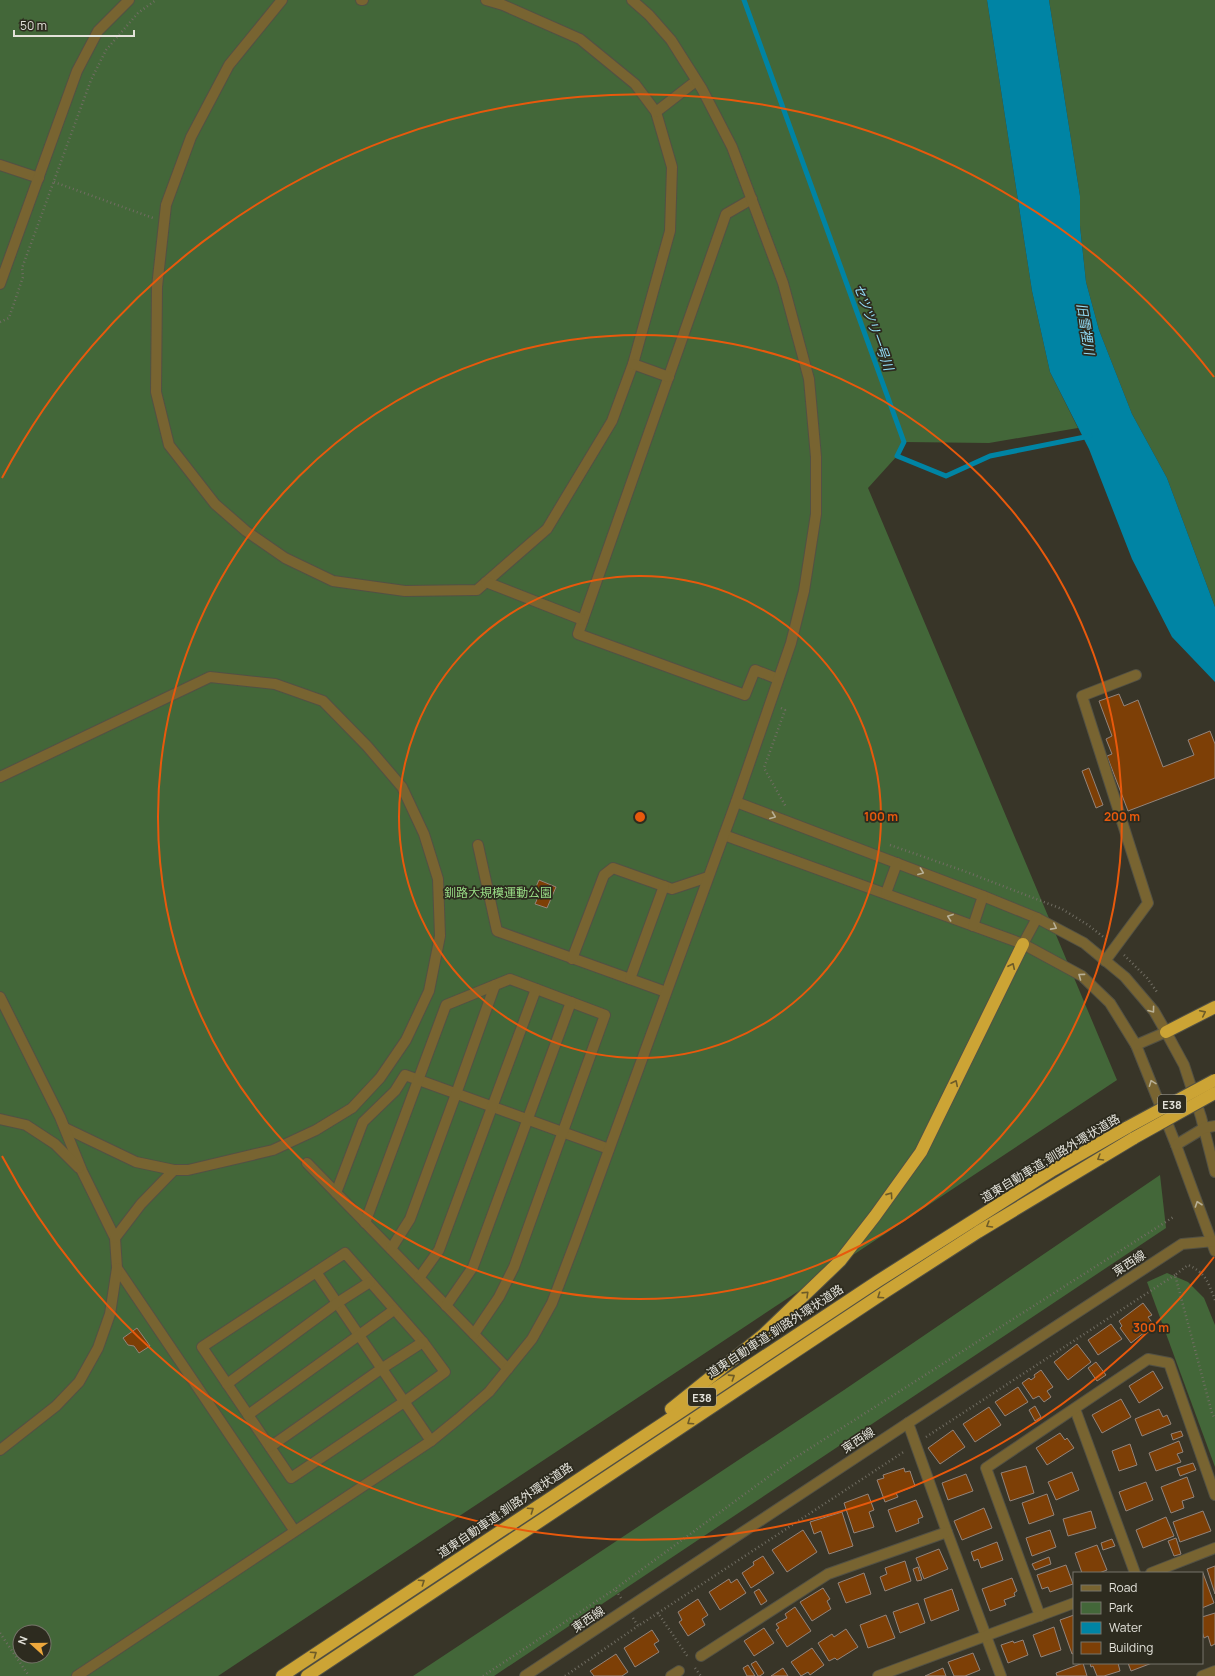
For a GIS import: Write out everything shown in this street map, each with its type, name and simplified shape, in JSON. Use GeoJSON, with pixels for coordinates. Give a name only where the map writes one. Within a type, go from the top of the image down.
{"type":"FeatureCollection","features":[{"type":"Feature","properties":{"kind":"highway"},"geometry":{"type":"LineString","coordinates":[[615,1454],[763,1335],[844,1255],[875,1216],[921,1152],[1023,944]]}},
{"type":"Feature","properties":{"kind":"highway"},"geometry":{"type":"LineString","coordinates":[[1166,1032],[1215,1007]]}},
{"type":"Feature","properties":{"kind":"highway","name":"道東自動車道;釧路外環状道路"},"geometry":{"type":"LineString","coordinates":[[307,1676],[885,1292],[1131,1132],[1215,1080]]}},
{"type":"Feature","properties":{"kind":"highway","name":"道東自動車道;釧路外環状道路"},"geometry":{"type":"LineString","coordinates":[[282,1676],[615,1454],[970,1221],[1053,1170],[1215,1093]]}},
{"type":"Feature","properties":{"kind":"street"},"geometry":{"type":"LineString","coordinates":[[0,284],[77,71],[98,31],[129,0]]}},
{"type":"Feature","properties":{"kind":"street"},"geometry":{"type":"LineString","coordinates":[[282,0],[229,65],[192,137],[166,205],[157,287],[156,392],[169,445],[215,504],[246,531],[285,558],[333,581],[405,591],[478,590],[547,529],[612,421],[633,364],[670,231],[672,167],[656,112],[635,84],[580,39],[503,5],[486,0]]}},
{"type":"Feature","properties":{"kind":"street"},"geometry":{"type":"LineString","coordinates":[[76,1676],[294,1530],[431,1441],[489,1392],[532,1339],[552,1303],[736,802],[791,643],[804,591],[816,514],[816,457],[809,379],[783,284],[732,146],[696,81],[671,40],[649,15],[632,0]]}},
{"type":"Feature","properties":{"kind":"street"},"geometry":{"type":"LineString","coordinates":[[656,112],[696,81]]}},
{"type":"Feature","properties":{"kind":"street"},"geometry":{"type":"LineString","coordinates":[[0,165],[39,178]]}},
{"type":"Feature","properties":{"kind":"street"},"geometry":{"type":"LineString","coordinates":[[752,198],[726,214],[578,634],[745,695],[755,670],[778,679]]}},
{"type":"Feature","properties":{"kind":"street"},"geometry":{"type":"LineString","coordinates":[[633,364],[668,377]]}},
{"type":"Feature","properties":{"kind":"street"},"geometry":{"type":"LineString","coordinates":[[486,582],[583,620]]}},
{"type":"Feature","properties":{"kind":"street"},"geometry":{"type":"LineString","coordinates":[[1105,961],[1148,903],[1082,696],[1136,675]]}},
{"type":"Feature","properties":{"kind":"street"},"geometry":{"type":"LineString","coordinates":[[0,777],[210,677],[274,684],[323,701],[367,746],[402,787],[424,834],[438,879],[440,936],[429,991],[406,1040],[380,1078],[352,1108],[316,1130],[273,1150],[188,1170],[174,1170],[136,1162],[65,1128]]}},
{"type":"Feature","properties":{"kind":"street"},"geometry":{"type":"LineString","coordinates":[[736,802],[983,896],[1037,918],[1084,943],[1125,977],[1154,1011],[1184,1065],[1204,1128],[1215,1172]]}},
{"type":"Feature","properties":{"kind":"street"},"geometry":{"type":"LineString","coordinates":[[724,835],[1023,944],[1082,976],[1110,1003],[1136,1045],[1152,1081],[1213,1241],[1215,1251]]}},
{"type":"Feature","properties":{"kind":"street"},"geometry":{"type":"LineString","coordinates":[[478,845],[497,931],[666,992]]}},
{"type":"Feature","properties":{"kind":"street"},"geometry":{"type":"LineString","coordinates":[[886,893],[897,863]]}},
{"type":"Feature","properties":{"kind":"street"},"geometry":{"type":"LineString","coordinates":[[572,958],[604,875],[613,868],[672,889],[708,877]]}},
{"type":"Feature","properties":{"kind":"street"},"geometry":{"type":"LineString","coordinates":[[630,979],[664,886]]}},
{"type":"Feature","properties":{"kind":"street"},"geometry":{"type":"LineString","coordinates":[[973,926],[983,896]]}},
{"type":"Feature","properties":{"kind":"street"},"geometry":{"type":"LineString","coordinates":[[1023,944],[1037,918]]}},
{"type":"Feature","properties":{"kind":"street"},"geometry":{"type":"LineString","coordinates":[[365,1223],[446,1005],[510,979],[605,1015],[514,1267],[498,1297],[474,1334]]}},
{"type":"Feature","properties":{"kind":"street"},"geometry":{"type":"LineString","coordinates":[[391,1250],[410,1219],[495,985]]}},
{"type":"Feature","properties":{"kind":"street"},"geometry":{"type":"LineString","coordinates":[[419,1278],[439,1250],[536,989]]}},
{"type":"Feature","properties":{"kind":"street"},"geometry":{"type":"LineString","coordinates":[[0,997],[65,1128],[82,1171],[115,1238],[118,1268],[110,1314],[98,1348],[79,1382],[56,1406],[0,1450]]}},
{"type":"Feature","properties":{"kind":"street"},"geometry":{"type":"LineString","coordinates":[[446,1306],[473,1267],[571,1002]]}},
{"type":"Feature","properties":{"kind":"street"},"geometry":{"type":"LineString","coordinates":[[1136,1045],[1166,1032]]}},
{"type":"Feature","properties":{"kind":"street"},"geometry":{"type":"LineString","coordinates":[[336,1193],[363,1122],[395,1092],[405,1075],[609,1149]]}},
{"type":"Feature","properties":{"kind":"street"},"geometry":{"type":"LineString","coordinates":[[0,1119],[26,1125],[55,1144],[82,1171]]}},
{"type":"Feature","properties":{"kind":"street"},"geometry":{"type":"LineString","coordinates":[[1176,1145],[1204,1128],[1215,1126]]}},
{"type":"Feature","properties":{"kind":"street"},"geometry":{"type":"LineString","coordinates":[[307,1163],[508,1369]]}},
{"type":"Feature","properties":{"kind":"street"},"geometry":{"type":"LineString","coordinates":[[115,1238],[141,1204],[174,1170]]}},
{"type":"Feature","properties":{"kind":"street","name":"東西線"},"geometry":{"type":"LineString","coordinates":[[525,1676],[1182,1244],[1213,1241]]}},
{"type":"Feature","properties":{"kind":"street"},"geometry":{"type":"LineString","coordinates":[[345,1253],[370,1282],[422,1342],[445,1372],[404,1402],[291,1478],[202,1347],[345,1253]]}},
{"type":"Feature","properties":{"kind":"street"},"geometry":{"type":"LineString","coordinates":[[118,1268],[294,1530]]}},
{"type":"Feature","properties":{"kind":"street"},"geometry":{"type":"LineString","coordinates":[[316,1272],[431,1441]]}},
{"type":"Feature","properties":{"kind":"street"},"geometry":{"type":"LineString","coordinates":[[227,1384],[337,1303],[370,1282]]}},
{"type":"Feature","properties":{"kind":"street"},"geometry":{"type":"LineString","coordinates":[[248,1415],[394,1310]]}},
{"type":"Feature","properties":{"kind":"street"},"geometry":{"type":"LineString","coordinates":[[270,1447],[422,1342]]}},
{"type":"Feature","properties":{"kind":"street"},"geometry":{"type":"LineString","coordinates":[[1040,1616],[986,1468],[1075,1410],[1148,1359],[1169,1363],[1215,1494]]}},
{"type":"Feature","properties":{"kind":"street"},"geometry":{"type":"LineString","coordinates":[[1075,1410],[1135,1572]]}},
{"type":"Feature","properties":{"kind":"street"},"geometry":{"type":"LineString","coordinates":[[908,1423],[1001,1676]]}},
{"type":"Feature","properties":{"kind":"street"},"geometry":{"type":"LineString","coordinates":[[701,1656],[828,1574],[947,1532]]}},
{"type":"Feature","properties":{"kind":"street"},"geometry":{"type":"LineString","coordinates":[[1154,1572],[1215,1548]]}},
{"type":"Feature","properties":{"kind":"street"},"geometry":{"type":"LineString","coordinates":[[878,1676],[1073,1603]]}},
{"type":"Feature","properties":{"kind":"street"},"geometry":{"type":"LineString","coordinates":[[1202,1676],[1215,1671]]}},
{"type":"Feature","properties":{"kind":"path"},"geometry":{"type":"LineString","coordinates":[[0,322],[9,318],[23,276],[22,268],[91,80],[106,50],[138,13],[156,0]]}},
{"type":"Feature","properties":{"kind":"path"},"geometry":{"type":"LineString","coordinates":[[54,182],[164,222]]}},
{"type":"Feature","properties":{"kind":"path"},"geometry":{"type":"LineString","coordinates":[[770,704],[785,710],[764,768],[786,808]]}},
{"type":"Feature","properties":{"kind":"path"},"geometry":{"type":"LineString","coordinates":[[483,1676],[615,1589],[790,1461],[1175,1216]]}},
{"type":"Feature","properties":{"kind":"path"},"geometry":{"type":"LineString","coordinates":[[1215,1300],[1208,1281],[1199,1270],[1188,1265],[1175,1275],[1212,1413],[1215,1419]]}},
{"type":"Feature","properties":{"kind":"path"},"geometry":{"type":"LineString","coordinates":[[615,1589],[638,1626]]}},
{"type":"Feature","properties":{"kind":"path"},"geometry":{"type":"LineString","coordinates":[[565,1676],[658,1613],[701,1676]]}},
{"type":"Feature","properties":{"kind":"path"},"geometry":{"type":"LineString","coordinates":[[0,1633],[29,1676]]}},
{"type":"Feature","properties":{"kind":"green space","name":"釧路大規模運動公園"},"geometry":{"type":"Polygon","coordinates":[[[0,0],[987,0],[1032,291],[1050,372],[1078,428],[989,443],[904,442],[897,456],[868,488],[1117,1080],[218,1676],[0,1676],[0,0]]]}},
{"type":"Feature","properties":{"kind":"green space"},"geometry":{"type":"Polygon","coordinates":[[[1049,0],[1215,0],[1215,607],[1167,478],[1132,414],[1099,330],[1086,282],[1080,226],[1080,196],[1049,0]]]}},
{"type":"Feature","properties":{"kind":"green space"},"geometry":{"type":"Polygon","coordinates":[[[1160,1175],[1166,1228],[494,1676],[413,1676],[844,1390],[1160,1175]]]}},
{"type":"Feature","properties":{"kind":"green space"},"geometry":{"type":"Polygon","coordinates":[[[1167,1273],[1188,1282],[1204,1298],[1215,1325],[1215,1467],[1147,1282],[1167,1273]]]}},
{"type":"Feature","properties":{"kind":"water","name":"旧雪裡川"},"geometry":{"type":"Polygon","coordinates":[[[987,0],[1049,0],[1080,196],[1080,226],[1086,282],[1099,330],[1132,414],[1167,478],[1215,607],[1215,682],[1172,637],[1132,559],[1089,449],[1050,372],[1032,291],[987,0]]]}},
{"type":"Feature","properties":{"kind":"building"},"geometry":{"type":"Polygon","coordinates":[[[1119,694],[1124,706],[1138,700],[1163,767],[1194,755],[1188,740],[1210,731],[1215,744],[1215,778],[1128,811],[1107,756],[1112,754],[1106,739],[1112,736],[1099,701],[1119,694]]]}},
{"type":"Feature","properties":{"kind":"building"},"geometry":{"type":"Polygon","coordinates":[[[1089,768],[1103,805],[1096,808],[1082,771],[1089,768]]]}},
{"type":"Feature","properties":{"kind":"building"},"geometry":{"type":"Polygon","coordinates":[[[539,880],[556,887],[547,908],[535,904],[539,895],[535,889],[539,880]]]}},
{"type":"Feature","properties":{"kind":"building"},"geometry":{"type":"Polygon","coordinates":[[[1143,1303],[1152,1315],[1148,1317],[1154,1325],[1131,1343],[1120,1328],[1122,1326],[1119,1321],[1143,1303]]]}},
{"type":"Feature","properties":{"kind":"building"},"geometry":{"type":"Polygon","coordinates":[[[1111,1324],[1122,1339],[1098,1355],[1088,1340],[1111,1324]]]}},
{"type":"Feature","properties":{"kind":"building"},"geometry":{"type":"Polygon","coordinates":[[[137,1328],[150,1346],[139,1353],[134,1346],[128,1345],[123,1338],[137,1328]]]}},
{"type":"Feature","properties":{"kind":"building"},"geometry":{"type":"Polygon","coordinates":[[[1077,1344],[1091,1362],[1068,1380],[1054,1362],[1077,1344]]]}},
{"type":"Feature","properties":{"kind":"building"},"geometry":{"type":"Polygon","coordinates":[[[1096,1362],[1106,1375],[1097,1381],[1088,1368],[1096,1362]]]}},
{"type":"Feature","properties":{"kind":"building"},"geometry":{"type":"Polygon","coordinates":[[[1041,1370],[1053,1387],[1047,1391],[1051,1397],[1044,1402],[1039,1396],[1033,1399],[1022,1383],[1029,1378],[1031,1380],[1035,1377],[1034,1375],[1041,1370]]]}},
{"type":"Feature","properties":{"kind":"building"},"geometry":{"type":"Polygon","coordinates":[[[1153,1371],[1163,1388],[1139,1403],[1129,1386],[1153,1371]]]}},
{"type":"Feature","properties":{"kind":"building"},"geometry":{"type":"Polygon","coordinates":[[[1018,1387],[1028,1402],[1005,1416],[995,1402],[1018,1387]]]}},
{"type":"Feature","properties":{"kind":"building"},"geometry":{"type":"Polygon","coordinates":[[[1121,1399],[1131,1417],[1102,1433],[1092,1415],[1121,1399]]]}},
{"type":"Feature","properties":{"kind":"building"},"geometry":{"type":"Polygon","coordinates":[[[1035,1406],[1041,1417],[1035,1421],[1029,1410],[1035,1406]]]}},
{"type":"Feature","properties":{"kind":"building"},"geometry":{"type":"Polygon","coordinates":[[[989,1407],[1001,1425],[975,1442],[963,1424],[989,1407]]]}},
{"type":"Feature","properties":{"kind":"building"},"geometry":{"type":"Polygon","coordinates":[[[1159,1409],[1163,1417],[1167,1415],[1171,1424],[1142,1436],[1135,1419],[1159,1409]]]}},
{"type":"Feature","properties":{"kind":"building"},"geometry":{"type":"Polygon","coordinates":[[[953,1430],[965,1447],[940,1464],[928,1448],[953,1430]]]}},
{"type":"Feature","properties":{"kind":"building"},"geometry":{"type":"Polygon","coordinates":[[[1181,1431],[1183,1436],[1173,1440],[1171,1434],[1181,1431]]]}},
{"type":"Feature","properties":{"kind":"building"},"geometry":{"type":"Polygon","coordinates":[[[1060,1433],[1065,1440],[1067,1438],[1074,1448],[1047,1465],[1036,1448],[1060,1433]]]}},
{"type":"Feature","properties":{"kind":"building"},"geometry":{"type":"Polygon","coordinates":[[[1179,1441],[1183,1452],[1177,1454],[1181,1462],[1156,1471],[1149,1453],[1179,1441]]]}},
{"type":"Feature","properties":{"kind":"building"},"geometry":{"type":"Polygon","coordinates":[[[1130,1444],[1137,1465],[1119,1471],[1112,1451],[1130,1444]]]}},
{"type":"Feature","properties":{"kind":"building"},"geometry":{"type":"Polygon","coordinates":[[[1193,1463],[1196,1470],[1180,1476],[1177,1468],[1193,1463]]]}},
{"type":"Feature","properties":{"kind":"building"},"geometry":{"type":"Polygon","coordinates":[[[1026,1466],[1034,1493],[1010,1501],[1001,1473],[1026,1466]]]}},
{"type":"Feature","properties":{"kind":"building"},"geometry":{"type":"Polygon","coordinates":[[[904,1468],[905,1472],[910,1471],[915,1486],[896,1493],[898,1497],[885,1502],[877,1480],[884,1478],[883,1475],[904,1468]]]}},
{"type":"Feature","properties":{"kind":"building"},"geometry":{"type":"Polygon","coordinates":[[[1072,1472],[1079,1490],[1056,1500],[1048,1482],[1072,1472]]]}},
{"type":"Feature","properties":{"kind":"building"},"geometry":{"type":"Polygon","coordinates":[[[966,1474],[973,1491],[948,1500],[942,1483],[966,1474]]]}},
{"type":"Feature","properties":{"kind":"building"},"geometry":{"type":"Polygon","coordinates":[[[1187,1477],[1194,1497],[1182,1501],[1184,1508],[1171,1513],[1161,1487],[1187,1477]]]}},
{"type":"Feature","properties":{"kind":"building"},"geometry":{"type":"Polygon","coordinates":[[[1146,1482],[1153,1500],[1126,1511],[1119,1492],[1146,1482]]]}},
{"type":"Feature","properties":{"kind":"building"},"geometry":{"type":"Polygon","coordinates":[[[868,1494],[874,1510],[869,1512],[874,1527],[854,1533],[844,1503],[868,1494]]]}},
{"type":"Feature","properties":{"kind":"building"},"geometry":{"type":"Polygon","coordinates":[[[1047,1494],[1054,1515],[1029,1524],[1022,1503],[1047,1494]]]}},
{"type":"Feature","properties":{"kind":"building"},"geometry":{"type":"Polygon","coordinates":[[[916,1500],[923,1517],[918,1519],[919,1523],[896,1532],[888,1510],[916,1500]]]}},
{"type":"Feature","properties":{"kind":"building"},"geometry":{"type":"Polygon","coordinates":[[[984,1508],[992,1528],[962,1540],[954,1521],[984,1508]]]}},
{"type":"Feature","properties":{"kind":"building"},"geometry":{"type":"Polygon","coordinates":[[[1091,1511],[1096,1528],[1068,1536],[1063,1519],[1091,1511]]]}},
{"type":"Feature","properties":{"kind":"building"},"geometry":{"type":"Polygon","coordinates":[[[1203,1511],[1211,1531],[1180,1542],[1173,1522],[1203,1511]]]}},
{"type":"Feature","properties":{"kind":"building"},"geometry":{"type":"Polygon","coordinates":[[[842,1512],[853,1546],[829,1554],[821,1531],[814,1534],[810,1522],[842,1512]]]}},
{"type":"Feature","properties":{"kind":"building"},"geometry":{"type":"Polygon","coordinates":[[[1166,1517],[1174,1536],[1143,1548],[1136,1530],[1166,1517]]]}},
{"type":"Feature","properties":{"kind":"building"},"geometry":{"type":"Polygon","coordinates":[[[803,1530],[817,1552],[787,1572],[772,1550],[803,1530]]]}},
{"type":"Feature","properties":{"kind":"building"},"geometry":{"type":"Polygon","coordinates":[[[1050,1530],[1056,1547],[1032,1556],[1026,1538],[1050,1530]]]}},
{"type":"Feature","properties":{"kind":"building"},"geometry":{"type":"Polygon","coordinates":[[[1176,1538],[1181,1554],[1174,1556],[1168,1541],[1176,1538]]]}},
{"type":"Feature","properties":{"kind":"building"},"geometry":{"type":"Polygon","coordinates":[[[1112,1539],[1115,1546],[1103,1550],[1101,1543],[1112,1539]]]}},
{"type":"Feature","properties":{"kind":"building"},"geometry":{"type":"Polygon","coordinates":[[[997,1542],[1003,1560],[981,1568],[978,1559],[974,1561],[971,1552],[997,1542]]]}},
{"type":"Feature","properties":{"kind":"building"},"geometry":{"type":"Polygon","coordinates":[[[1097,1545],[1107,1570],[1102,1572],[1082,1572],[1075,1553],[1097,1545]]]}},
{"type":"Feature","properties":{"kind":"building"},"geometry":{"type":"Polygon","coordinates":[[[939,1549],[948,1569],[924,1579],[916,1558],[939,1549]]]}},
{"type":"Feature","properties":{"kind":"building"},"geometry":{"type":"Polygon","coordinates":[[[763,1556],[774,1573],[751,1588],[742,1573],[754,1565],[753,1562],[763,1556]]]}},
{"type":"Feature","properties":{"kind":"building"},"geometry":{"type":"Polygon","coordinates":[[[1049,1557],[1051,1564],[1035,1570],[1032,1564],[1049,1557]]]}},
{"type":"Feature","properties":{"kind":"building"},"geometry":{"type":"Polygon","coordinates":[[[905,1561],[911,1581],[885,1591],[880,1577],[887,1574],[885,1568],[905,1561]]]}},
{"type":"Feature","properties":{"kind":"building"},"geometry":{"type":"Polygon","coordinates":[[[1066,1565],[1073,1584],[1050,1592],[1048,1587],[1042,1589],[1037,1575],[1066,1565]]]}},
{"type":"Feature","properties":{"kind":"building"},"geometry":{"type":"Polygon","coordinates":[[[1215,1566],[1215,1594],[1207,1569],[1215,1566]]]}},
{"type":"Feature","properties":{"kind":"building"},"geometry":{"type":"Polygon","coordinates":[[[918,1567],[922,1580],[917,1581],[913,1569],[918,1567]]]}},
{"type":"Feature","properties":{"kind":"building"},"geometry":{"type":"Polygon","coordinates":[[[864,1573],[871,1594],[846,1603],[838,1583],[864,1573]]]}},
{"type":"Feature","properties":{"kind":"building"},"geometry":{"type":"Polygon","coordinates":[[[1203,1573],[1214,1603],[1203,1608],[1203,1573]]]}},
{"type":"Feature","properties":{"kind":"building"},"geometry":{"type":"Polygon","coordinates":[[[1012,1578],[1017,1591],[1014,1593],[1015,1596],[1004,1600],[1006,1605],[990,1611],[982,1589],[1012,1578]]]}},
{"type":"Feature","properties":{"kind":"building"},"geometry":{"type":"Polygon","coordinates":[[[729,1579],[731,1583],[737,1579],[746,1593],[720,1610],[709,1592],[729,1579]]]}},
{"type":"Feature","properties":{"kind":"building"},"geometry":{"type":"Polygon","coordinates":[[[823,1588],[830,1599],[827,1601],[831,1609],[812,1621],[800,1602],[823,1588]]]}},
{"type":"Feature","properties":{"kind":"building"},"geometry":{"type":"Polygon","coordinates":[[[759,1589],[767,1601],[761,1605],[754,1592],[759,1589]]]}},
{"type":"Feature","properties":{"kind":"building"},"geometry":{"type":"Polygon","coordinates":[[[952,1589],[959,1610],[931,1621],[924,1599],[952,1589]]]}},
{"type":"Feature","properties":{"kind":"building"},"geometry":{"type":"Polygon","coordinates":[[[698,1599],[708,1615],[702,1619],[705,1625],[688,1636],[679,1622],[682,1620],[678,1612],[698,1599]]]}},
{"type":"Feature","properties":{"kind":"building"},"geometry":{"type":"Polygon","coordinates":[[[918,1603],[925,1623],[900,1633],[893,1612],[918,1603]]]}},
{"type":"Feature","properties":{"kind":"building"},"geometry":{"type":"Polygon","coordinates":[[[795,1607],[811,1631],[787,1647],[776,1630],[779,1628],[776,1624],[787,1618],[785,1614],[795,1607]]]}},
{"type":"Feature","properties":{"kind":"building"},"geometry":{"type":"Polygon","coordinates":[[[1215,1613],[1215,1644],[1211,1646],[1208,1636],[1204,1638],[1203,1634],[1203,1617],[1215,1613]]]}},
{"type":"Feature","properties":{"kind":"building"},"geometry":{"type":"Polygon","coordinates":[[[886,1615],[895,1638],[868,1648],[860,1625],[886,1615]]]}},
{"type":"Feature","properties":{"kind":"building"},"geometry":{"type":"Polygon","coordinates":[[[1073,1615],[1072,1654],[1060,1620],[1073,1615]]]}},
{"type":"Feature","properties":{"kind":"building"},"geometry":{"type":"Polygon","coordinates":[[[1054,1627],[1061,1650],[1041,1657],[1033,1635],[1054,1627]]]}},
{"type":"Feature","properties":{"kind":"building"},"geometry":{"type":"Polygon","coordinates":[[[764,1628],[774,1643],[754,1656],[744,1641],[764,1628]]]}},
{"type":"Feature","properties":{"kind":"building"},"geometry":{"type":"Polygon","coordinates":[[[846,1629],[858,1647],[837,1660],[835,1658],[829,1661],[818,1643],[832,1634],[834,1637],[846,1629]]]}},
{"type":"Feature","properties":{"kind":"building"},"geometry":{"type":"Polygon","coordinates":[[[652,1630],[659,1641],[654,1644],[659,1652],[635,1667],[624,1648],[652,1630]]]}},
{"type":"Feature","properties":{"kind":"building"},"geometry":{"type":"Polygon","coordinates":[[[1023,1640],[1028,1655],[1008,1663],[1001,1645],[1013,1641],[1014,1643],[1023,1640]]]}},
{"type":"Feature","properties":{"kind":"building"},"geometry":{"type":"Polygon","coordinates":[[[812,1648],[824,1665],[810,1675],[808,1672],[801,1676],[791,1662],[812,1648]]]}},
{"type":"Feature","properties":{"kind":"building"},"geometry":{"type":"Polygon","coordinates":[[[973,1653],[980,1670],[965,1676],[954,1676],[948,1662],[973,1653]]]}},
{"type":"Feature","properties":{"kind":"building"},"geometry":{"type":"Polygon","coordinates":[[[616,1654],[628,1672],[622,1676],[594,1676],[590,1671],[616,1654]]]}},
{"type":"Feature","properties":{"kind":"building"},"geometry":{"type":"Polygon","coordinates":[[[756,1661],[764,1673],[760,1676],[758,1676],[751,1664],[756,1661]]]}},
{"type":"Feature","properties":{"kind":"building"},"geometry":{"type":"Polygon","coordinates":[[[1083,1664],[1087,1676],[1057,1676],[1056,1673],[1083,1664]]]}},
{"type":"Feature","properties":{"kind":"building"},"geometry":{"type":"Polygon","coordinates":[[[1090,1664],[1118,1664],[1120,1671],[1104,1676],[1097,1676],[1093,1666],[1091,1667],[1090,1664]]]}},
{"type":"Feature","properties":{"kind":"building"},"geometry":{"type":"Polygon","coordinates":[[[1128,1664],[1149,1664],[1131,1671],[1128,1664]]]}},
{"type":"Feature","properties":{"kind":"building"},"geometry":{"type":"Polygon","coordinates":[[[748,1665],[755,1676],[747,1676],[743,1668],[748,1665]]]}},
{"type":"Feature","properties":{"kind":"building"},"geometry":{"type":"Polygon","coordinates":[[[783,1668],[788,1676],[771,1676],[783,1668]]]}},
{"type":"Feature","properties":{"kind":"building"},"geometry":{"type":"Polygon","coordinates":[[[943,1668],[946,1676],[925,1676],[943,1668]]]}},
{"type":"Feature","properties":{"kind":"waterway","name":"セツツリ一号川"},"geometry":{"type":"LineString","coordinates":[[744,0],[904,442],[897,456],[946,476],[990,456],[1090,436]]}}]}
